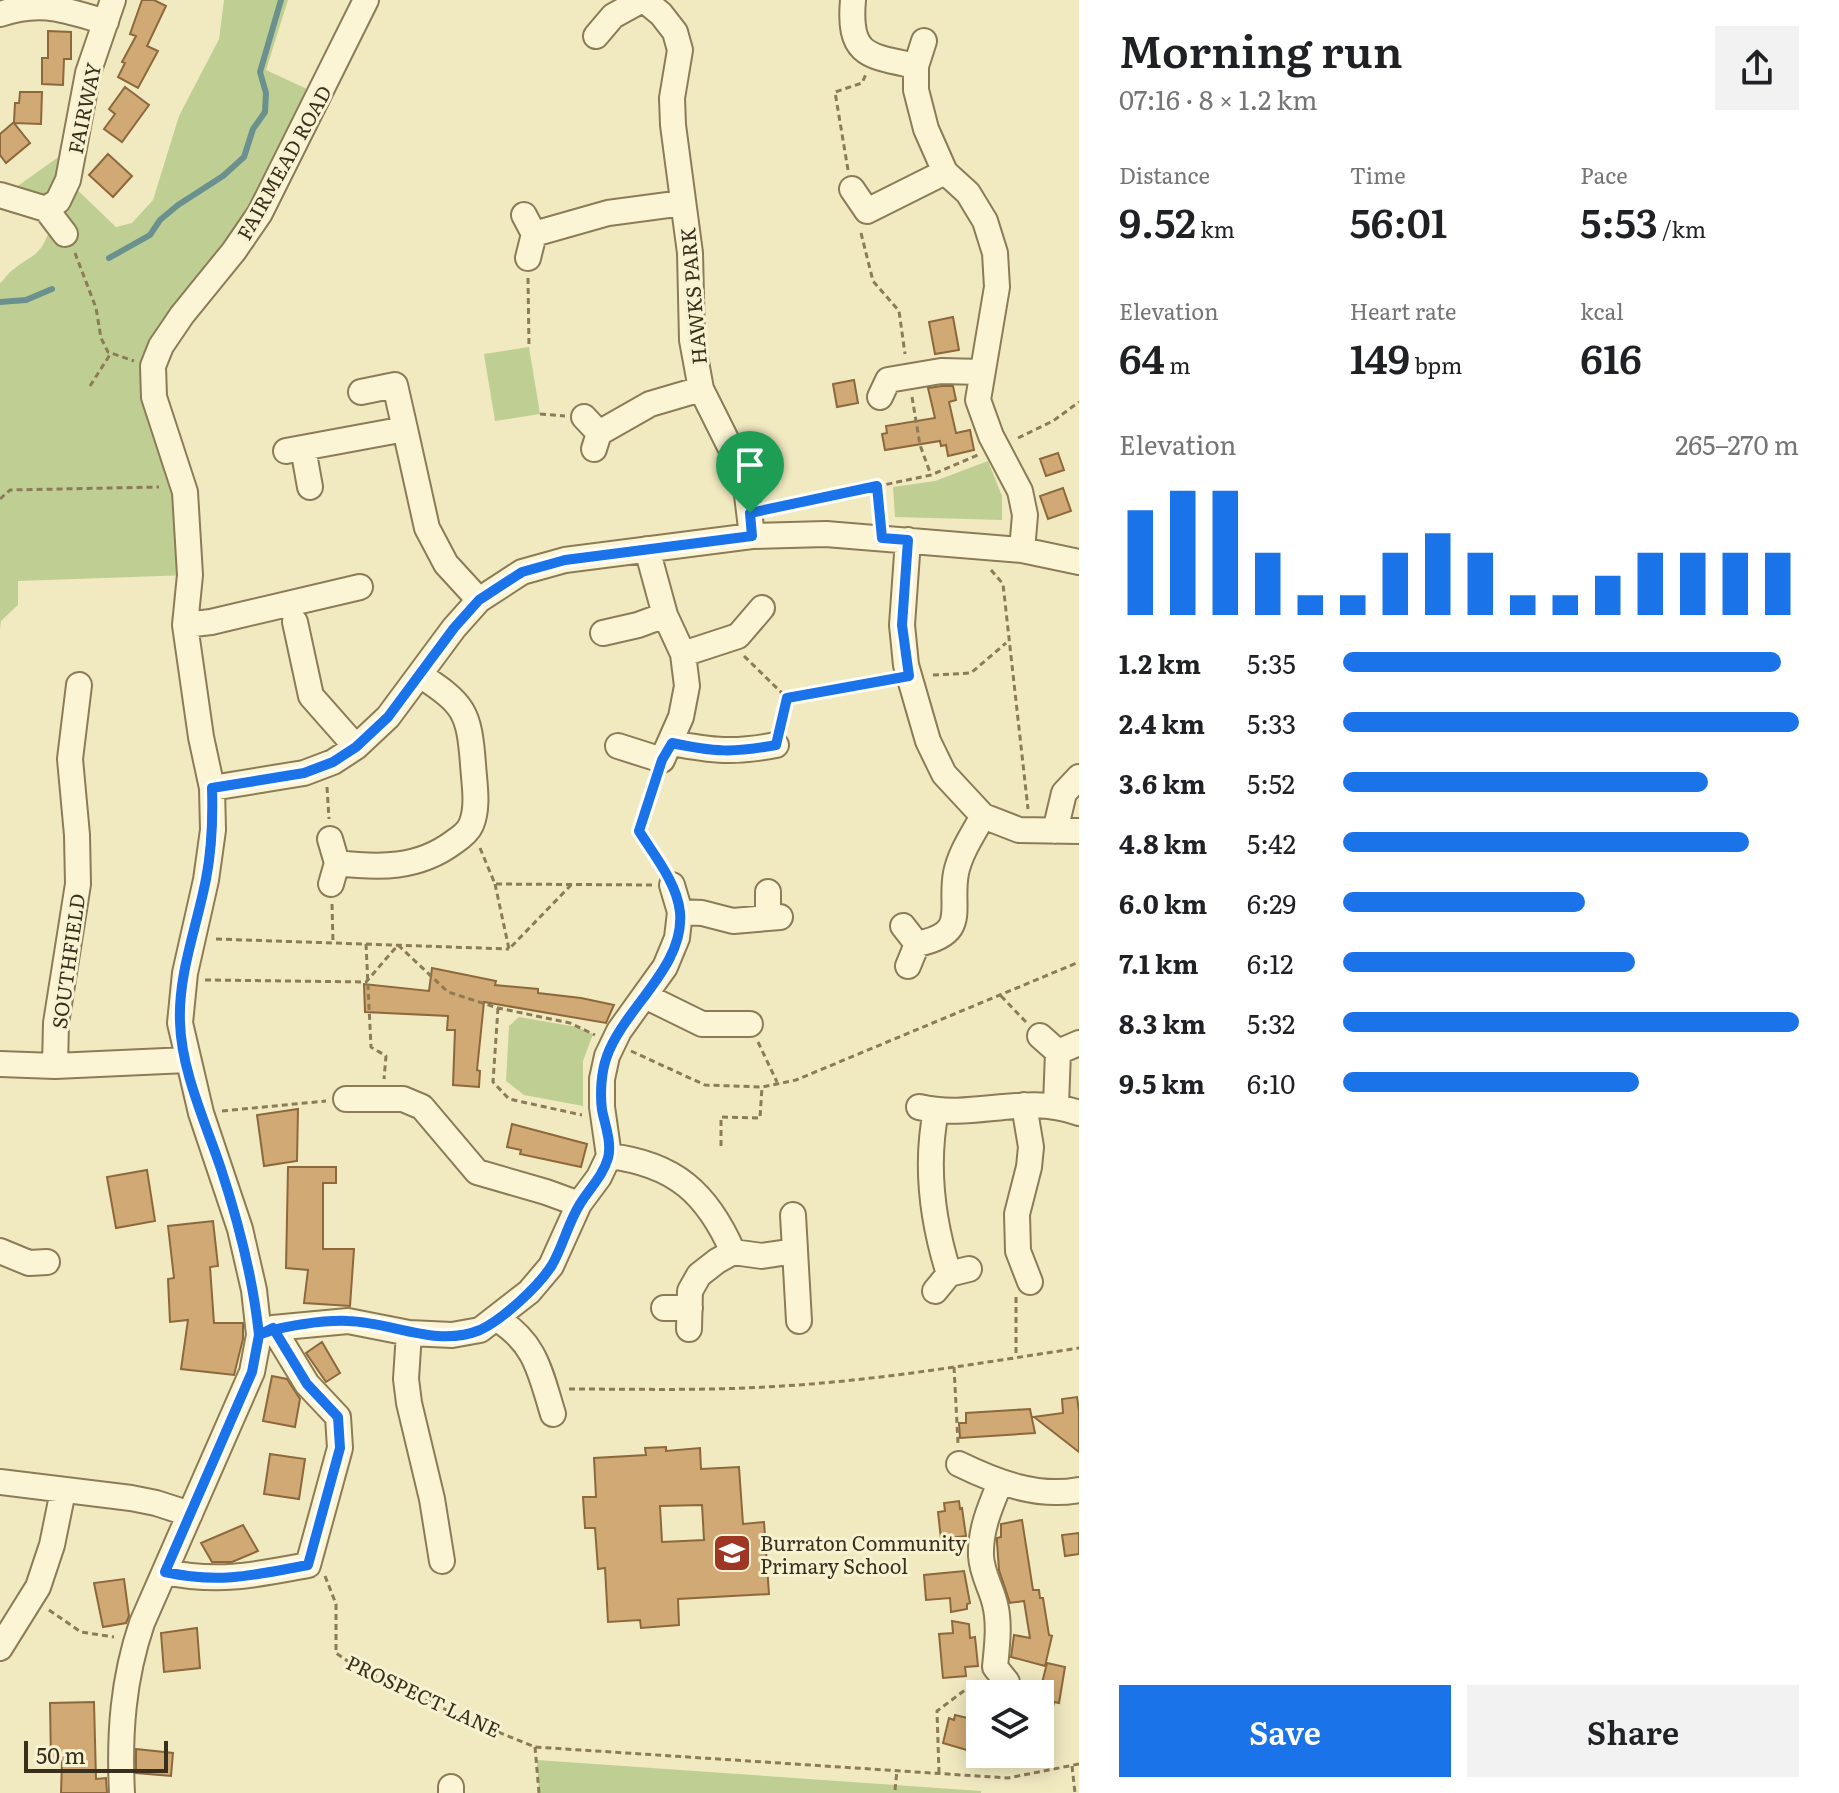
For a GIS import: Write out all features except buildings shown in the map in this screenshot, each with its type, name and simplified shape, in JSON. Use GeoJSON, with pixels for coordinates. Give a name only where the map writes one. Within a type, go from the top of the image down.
{"type":"FeatureCollection","features":[{"type":"Feature","properties":{"kind":"street","name":"FAIRMEAD ROAD"},"geometry":{"type":"LineString","coordinates":[[153,366],[161,346],[182,315],[234,251],[260,213],[366,0]]}},
{"type":"Feature","properties":{"kind":"street","name":"HAWKS PARK"},"geometry":{"type":"LineString","coordinates":[[596,36],[613,16],[643,0],[661,14],[675,32],[680,50],[672,98],[690,253],[692,340],[701,389],[740,467],[751,525]]}},
{"type":"Feature","properties":{"kind":"street"},"geometry":{"type":"LineString","coordinates":[[853,0],[851,23],[857,44],[874,57],[916,66]]}},
{"type":"Feature","properties":{"kind":"street"},"geometry":{"type":"LineString","coordinates":[[0,14],[20,5],[41,2],[109,11]]}},
{"type":"Feature","properties":{"kind":"street","name":"FAIRWAY"},"geometry":{"type":"LineString","coordinates":[[46,209],[58,201],[68,180],[88,73],[109,11]]}},
{"type":"Feature","properties":{"kind":"street"},"geometry":{"type":"LineString","coordinates":[[924,41],[916,66],[916,90],[926,129],[945,172],[968,193],[985,221],[995,253],[997,287],[978,400],[1020,491],[1025,515],[1022,550]]}},
{"type":"Feature","properties":{"kind":"street"},"geometry":{"type":"LineString","coordinates":[[852,189],[863,220],[945,172]]}},
{"type":"Feature","properties":{"kind":"street"},"geometry":{"type":"LineString","coordinates":[[0,195],[46,209],[65,234]]}},
{"type":"Feature","properties":{"kind":"street","name":"HAWKS PARK"},"geometry":{"type":"LineString","coordinates":[[528,258],[529,224],[683,203]]}},
{"type":"Feature","properties":{"kind":"street"},"geometry":{"type":"LineString","coordinates":[[153,366],[154,397],[183,486],[190,575],[185,625],[201,737],[212,788],[213,830],[206,880],[185,973],[180,1023],[201,1113],[240,1229],[266,1332],[338,1417],[340,1448],[308,1565],[235,1579],[196,1579],[165,1572]]}},
{"type":"Feature","properties":{"kind":"street"},"geometry":{"type":"LineString","coordinates":[[889,379],[941,371],[982,372]]}},
{"type":"Feature","properties":{"kind":"street"},"geometry":{"type":"LineString","coordinates":[[361,392],[395,385],[427,528],[446,564],[479,600]]}},
{"type":"Feature","properties":{"kind":"street","name":"HAWKS PARK"},"geometry":{"type":"LineString","coordinates":[[593,433],[650,404],[701,389]]}},
{"type":"Feature","properties":{"kind":"street"},"geometry":{"type":"LineString","coordinates":[[310,487],[295,450],[405,429]]}},
{"type":"Feature","properties":{"kind":"street"},"geometry":{"type":"LineString","coordinates":[[212,788],[304,773],[356,747],[388,717],[454,628],[479,600],[522,572],[565,560],[647,549],[751,525],[1022,550],[1079,562]]}},
{"type":"Feature","properties":{"kind":"street"},"geometry":{"type":"LineString","coordinates":[[908,540],[902,625],[909,676],[928,741],[944,774],[983,816],[1030,831],[1067,831],[1064,793],[1079,777]]}},
{"type":"Feature","properties":{"kind":"street"},"geometry":{"type":"LineString","coordinates":[[647,549],[665,615],[683,654],[687,686],[681,717],[663,761]]}},
{"type":"Feature","properties":{"kind":"street"},"geometry":{"type":"LineString","coordinates":[[185,625],[211,622],[360,587]]}},
{"type":"Feature","properties":{"kind":"street"},"geometry":{"type":"LineString","coordinates":[[683,654],[738,636],[762,608]]}},
{"type":"Feature","properties":{"kind":"street"},"geometry":{"type":"LineString","coordinates":[[603,633],[665,615]]}},
{"type":"Feature","properties":{"kind":"street"},"geometry":{"type":"LineString","coordinates":[[295,622],[311,696],[356,747]]}},
{"type":"Feature","properties":{"kind":"street"},"geometry":{"type":"LineString","coordinates":[[330,839],[334,873],[413,863],[438,854],[471,826],[475,804],[470,729],[464,713],[442,690],[420,675]]}},
{"type":"Feature","properties":{"kind":"street","name":"SOUTHFIELD"},"geometry":{"type":"LineString","coordinates":[[55,1066],[56,1023],[78,884],[70,759],[79,685]]}},
{"type":"Feature","properties":{"kind":"street"},"geometry":{"type":"LineString","coordinates":[[618,746],[663,761],[708,750],[738,752],[752,760],[776,745]]}},
{"type":"Feature","properties":{"kind":"street"},"geometry":{"type":"LineString","coordinates":[[910,946],[947,933],[955,918],[956,874],[983,816]]}},
{"type":"Feature","properties":{"kind":"street"},"geometry":{"type":"LineString","coordinates":[[266,1332],[348,1321],[409,1333],[452,1335],[480,1330],[529,1292],[551,1266],[579,1204],[599,1177],[608,1144],[602,1107],[602,1079],[607,1056],[665,967],[677,938],[680,912],[672,885]]}},
{"type":"Feature","properties":{"kind":"street"},"geometry":{"type":"LineString","coordinates":[[680,912],[702,913],[733,921],[774,918],[768,892]]}},
{"type":"Feature","properties":{"kind":"street"},"geometry":{"type":"LineString","coordinates":[[645,996],[702,1024],[750,1024]]}},
{"type":"Feature","properties":{"kind":"street"},"geometry":{"type":"LineString","coordinates":[[951,1278],[936,1233],[928,1109],[963,1113],[1024,1105],[1068,1109],[1059,1044]]}},
{"type":"Feature","properties":{"kind":"street"},"geometry":{"type":"LineString","coordinates":[[0,1064],[55,1066],[187,1060]]}},
{"type":"Feature","properties":{"kind":"street"},"geometry":{"type":"LineString","coordinates":[[346,1099],[403,1099],[422,1107],[477,1172],[579,1204]]}},
{"type":"Feature","properties":{"kind":"street"},"geometry":{"type":"LineString","coordinates":[[1024,1105],[1031,1147],[1017,1214],[1018,1251],[1030,1282]]}},
{"type":"Feature","properties":{"kind":"street"},"geometry":{"type":"LineString","coordinates":[[608,1144],[684,1182],[719,1222],[733,1252]]}},
{"type":"Feature","properties":{"kind":"street"},"geometry":{"type":"LineString","coordinates":[[793,1215],[799,1321]]}},
{"type":"Feature","properties":{"kind":"street"},"geometry":{"type":"LineString","coordinates":[[0,1251],[29,1263],[47,1262]]}},
{"type":"Feature","properties":{"kind":"street"},"geometry":{"type":"LineString","coordinates":[[664,1308],[690,1319],[690,1291],[699,1275],[733,1252],[762,1256],[795,1251]]}},
{"type":"Feature","properties":{"kind":"street"},"geometry":{"type":"LineString","coordinates":[[497,1319],[516,1331],[535,1355],[553,1414]]}},
{"type":"Feature","properties":{"kind":"street"},"geometry":{"type":"LineString","coordinates":[[122,1793],[121,1714],[129,1661],[252,1372],[266,1332]]}},
{"type":"Feature","properties":{"kind":"street"},"geometry":{"type":"LineString","coordinates":[[409,1333],[406,1379],[409,1403],[445,1545]]}},
{"type":"Feature","properties":{"kind":"street"},"geometry":{"type":"LineString","coordinates":[[959,1464],[1000,1483],[1061,1493],[1079,1490]]}},
{"type":"Feature","properties":{"kind":"street"},"geometry":{"type":"LineString","coordinates":[[0,1482],[156,1503],[190,1514]]}},
{"type":"Feature","properties":{"kind":"street"},"geometry":{"type":"LineString","coordinates":[[1000,1483],[981,1540],[985,1578],[995,1605],[1001,1674]]}},
{"type":"Feature","properties":{"kind":"street"},"geometry":{"type":"LineString","coordinates":[[0,1648],[33,1599],[52,1545],[63,1491]]}},
{"type":"Feature","properties":{"kind":"path"},"geometry":{"type":"LineString","coordinates":[[852,189],[835,92],[862,83],[874,57]]}},
{"type":"Feature","properties":{"kind":"path"},"geometry":{"type":"LineString","coordinates":[[863,220],[873,281],[899,311],[889,379],[931,475]]}},
{"type":"Feature","properties":{"kind":"path"},"geometry":{"type":"LineString","coordinates":[[65,234],[96,308],[101,338],[111,353],[153,366]]}},
{"type":"Feature","properties":{"kind":"path"},"geometry":{"type":"LineString","coordinates":[[528,258],[529,347]]}},
{"type":"Feature","properties":{"kind":"path"},"geometry":{"type":"LineString","coordinates":[[90,386],[111,353]]}},
{"type":"Feature","properties":{"kind":"path"},"geometry":{"type":"LineString","coordinates":[[751,525],[877,486],[931,475],[1053,421],[1079,402]]}},
{"type":"Feature","properties":{"kind":"path"},"geometry":{"type":"LineString","coordinates":[[0,499],[10,490],[183,486]]}},
{"type":"Feature","properties":{"kind":"path"},"geometry":{"type":"LineString","coordinates":[[877,486],[882,538]]}},
{"type":"Feature","properties":{"kind":"path"},"geometry":{"type":"LineString","coordinates":[[971,546],[1003,584],[1030,831]]}},
{"type":"Feature","properties":{"kind":"path"},"geometry":{"type":"LineString","coordinates":[[727,640],[787,698]]}},
{"type":"Feature","properties":{"kind":"path"},"geometry":{"type":"LineString","coordinates":[[787,698],[909,676],[971,673],[1007,642]]}},
{"type":"Feature","properties":{"kind":"path"},"geometry":{"type":"LineString","coordinates":[[776,745],[787,698]]}},
{"type":"Feature","properties":{"kind":"path"},"geometry":{"type":"LineString","coordinates":[[663,761],[639,831],[672,885]]}},
{"type":"Feature","properties":{"kind":"path"},"geometry":{"type":"LineString","coordinates":[[325,765],[330,839]]}},
{"type":"Feature","properties":{"kind":"path"},"geometry":{"type":"LineString","coordinates":[[471,826],[495,884],[509,949]]}},
{"type":"Feature","properties":{"kind":"path"},"geometry":{"type":"LineString","coordinates":[[333,943],[334,873]]}},
{"type":"Feature","properties":{"kind":"path"},"geometry":{"type":"LineString","coordinates":[[495,884],[672,885]]}},
{"type":"Feature","properties":{"kind":"path"},"geometry":{"type":"LineString","coordinates":[[192,937],[509,949],[573,884]]}},
{"type":"Feature","properties":{"kind":"path"},"geometry":{"type":"LineString","coordinates":[[366,944],[371,1047],[386,1056],[383,1099]]}},
{"type":"Feature","properties":{"kind":"path"},"geometry":{"type":"LineString","coordinates":[[215,980],[366,982],[398,945]]}},
{"type":"Feature","properties":{"kind":"path"},"geometry":{"type":"LineString","coordinates":[[398,945],[448,992],[498,1008],[570,1023],[705,1085],[762,1087],[796,1080],[1079,962]]}},
{"type":"Feature","properties":{"kind":"path"},"geometry":{"type":"LineString","coordinates":[[1000,995],[1059,1044]]}},
{"type":"Feature","properties":{"kind":"path"},"geometry":{"type":"LineString","coordinates":[[498,1008],[493,1082],[509,1099],[580,1114],[608,1144]]}},
{"type":"Feature","properties":{"kind":"path"},"geometry":{"type":"LineString","coordinates":[[750,1024],[777,1082]]}},
{"type":"Feature","properties":{"kind":"path"},"geometry":{"type":"LineString","coordinates":[[721,1146],[721,1117],[760,1118],[762,1087]]}},
{"type":"Feature","properties":{"kind":"path"},"geometry":{"type":"LineString","coordinates":[[201,1113],[346,1099]]}},
{"type":"Feature","properties":{"kind":"path"},"geometry":{"type":"LineString","coordinates":[[545,1389],[783,1386],[954,1367],[1079,1348]]}},
{"type":"Feature","properties":{"kind":"path"},"geometry":{"type":"LineString","coordinates":[[954,1367],[959,1464]]}},
{"type":"Feature","properties":{"kind":"path","name":"PROSPECT LANE"},"geometry":{"type":"LineString","coordinates":[[308,1565],[327,1578],[336,1604],[336,1653],[352,1664],[463,1718],[535,1747]]}},
{"type":"Feature","properties":{"kind":"path"},"geometry":{"type":"LineString","coordinates":[[33,1599],[81,1632],[136,1641]]}},
{"type":"Feature","properties":{"kind":"path"},"geometry":{"type":"LineString","coordinates":[[939,1773],[937,1711],[1001,1674]]}},
{"type":"Feature","properties":{"kind":"path"},"geometry":{"type":"LineString","coordinates":[[539,1793],[535,1747],[1008,1778],[1079,1764]]}},
{"type":"Feature","properties":{"kind":"path"},"geometry":{"type":"LineString","coordinates":[[1072,1766],[1075,1793]]}},
{"type":"Feature","properties":{"kind":"path"},"geometry":{"type":"LineString","coordinates":[[895,1790],[897,1770]]}},
{"type":"Feature","properties":{"kind":"green space"},"geometry":{"type":"Polygon","coordinates":[[[224,0],[288,0],[266,70],[320,95],[157,356],[190,575],[18,581],[18,605],[1,621],[0,630],[0,283],[38,251],[49,232],[44,223],[5,195],[74,146],[68,181],[116,227],[132,223],[153,200],[179,116],[219,39],[224,0]]]}},
{"type":"Feature","properties":{"kind":"green space"},"geometry":{"type":"Polygon","coordinates":[[[529,347],[540,414],[495,421],[484,354],[529,347]]]}},
{"type":"Feature","properties":{"kind":"green space"},"geometry":{"type":"Polygon","coordinates":[[[988,461],[1002,496],[1002,520],[895,517],[893,487],[935,481],[988,461]]]}},
{"type":"Feature","properties":{"kind":"green space"},"geometry":{"type":"Polygon","coordinates":[[[519,1017],[577,1027],[593,1034],[583,1061],[583,1106],[524,1095],[506,1081],[509,1026],[519,1017]]]}},
{"type":"Feature","properties":{"kind":"green space"},"geometry":{"type":"Polygon","coordinates":[[[537,1760],[981,1791],[981,1793],[539,1793],[537,1760]]]}},
{"type":"Feature","properties":{"kind":"waterway"},"geometry":{"type":"LineString","coordinates":[[109,258],[150,235],[160,220],[178,205],[223,176],[244,157],[253,129],[265,112],[266,93],[260,72],[281,0]]}},
{"type":"Feature","properties":{"kind":"waterway"},"geometry":{"type":"LineString","coordinates":[[0,302],[26,300],[52,289]]}},
{"type":"Feature","properties":{"kind":"place","name":"Burraton Community Primary School"},"geometry":{"type":"Point","coordinates":[732,1553]}},
{"type":"Feature","properties":{"kind":"route"},"geometry":{"type":"LineString","coordinates":[[750,513],[752,536],[565,560],[522,572],[479,600],[454,628],[388,717],[356,747],[333,762],[304,773],[212,788],[213,830],[206,880],[185,973],[180,1023],[187,1060],[201,1113],[240,1229],[254,1290],[259,1335],[273,1328],[307,1384],[338,1417],[340,1448],[308,1565],[235,1579],[196,1579],[165,1572],[252,1372],[259,1335],[273,1328],[348,1321],[423,1335],[452,1335],[480,1330],[529,1292],[551,1266],[579,1204],[599,1177],[609,1156],[602,1107],[602,1079],[607,1056],[619,1031],[665,967],[677,938],[680,912],[672,885],[639,831],[662,760],[672,743],[738,752],[776,745],[787,698],[909,676],[902,625],[908,540],[882,538],[877,486],[750,513]]}}]}
